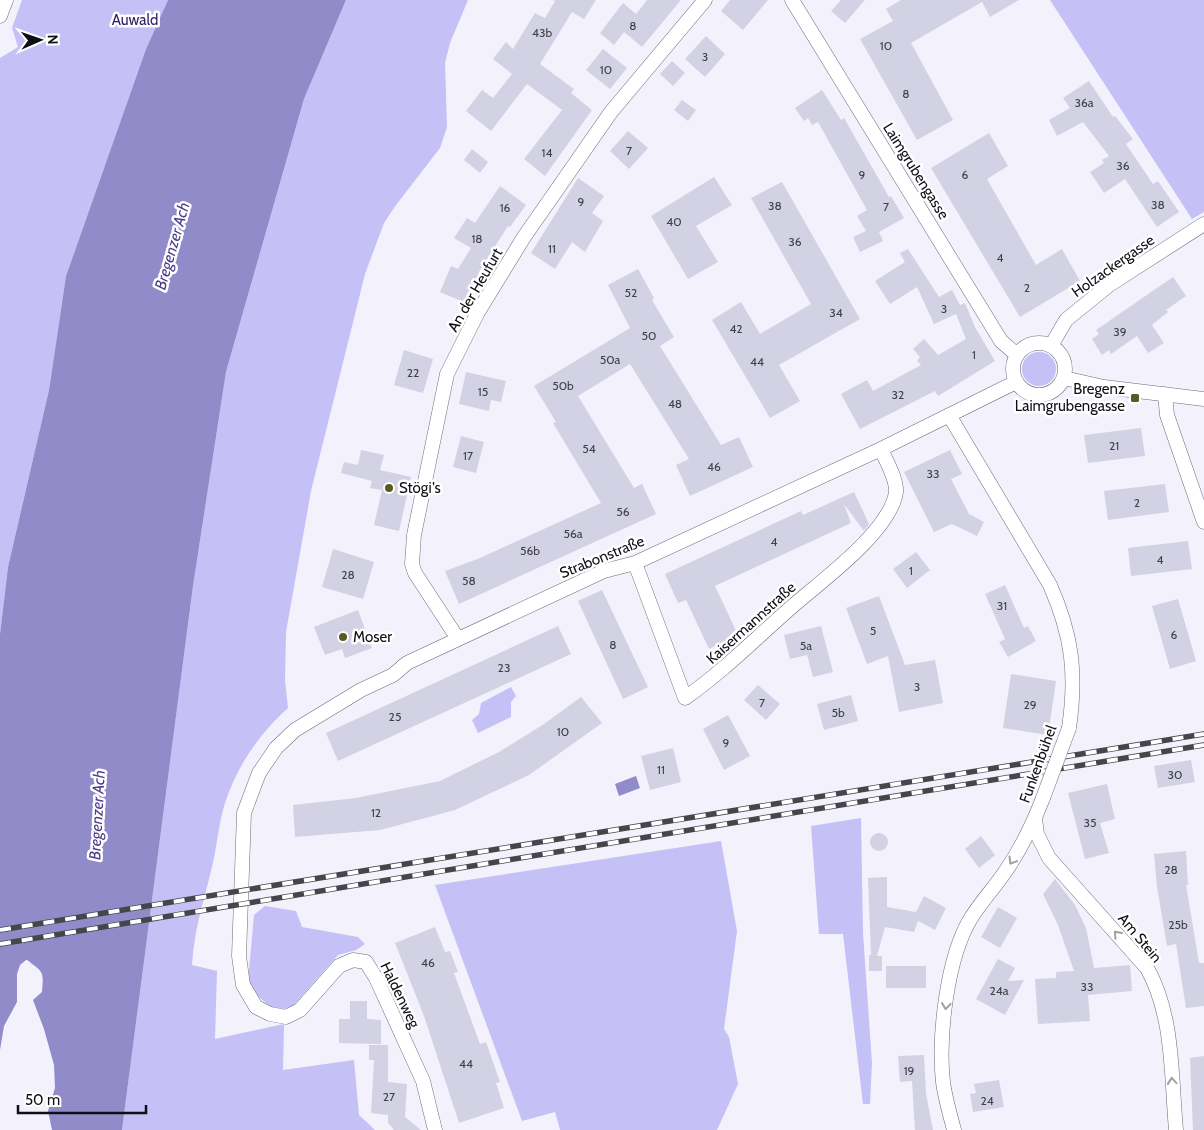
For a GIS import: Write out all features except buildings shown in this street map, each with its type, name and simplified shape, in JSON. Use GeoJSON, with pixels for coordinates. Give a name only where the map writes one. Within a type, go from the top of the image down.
{"type":"FeatureCollection","features":[{"type":"Feature","properties":{"kind":"street","name":"An der Heufurt"},"geometry":{"type":"LineString","coordinates":[[458,639],[415,573],[412,564],[414,535],[447,374],[478,312],[524,237],[611,112],[705,0]]}},
{"type":"Feature","properties":{"kind":"street","name":"Laimgrubengasse"},"geometry":{"type":"LineString","coordinates":[[792,0],[1001,340],[1017,355]]}},
{"type":"Feature","properties":{"kind":"street","name":"Holzackergasse"},"geometry":{"type":"LineString","coordinates":[[1051,346],[1066,320],[1109,285],[1204,224]]}},
{"type":"Feature","properties":{"kind":"street"},"geometry":{"type":"LineString","coordinates":[[1044,343],[1051,346],[1058,350],[1065,363],[1064,378],[1055,391],[1040,396],[1026,392],[1016,382],[1013,368],[1017,355],[1029,345],[1044,343]]}},
{"type":"Feature","properties":{"kind":"street"},"geometry":{"type":"LineString","coordinates":[[1064,378],[1104,387],[1204,399]]}},
{"type":"Feature","properties":{"kind":"street","name":"Strabonstraße"},"geometry":{"type":"LineString","coordinates":[[244,813],[259,773],[276,748],[295,730],[361,690],[393,675],[407,663],[604,571],[635,563],[881,449],[1016,382]]}},
{"type":"Feature","properties":{"kind":"street"},"geometry":{"type":"LineString","coordinates":[[1165,394],[1167,415],[1204,522]]}},
{"type":"Feature","properties":{"kind":"street","name":"Funkenbühel"},"geometry":{"type":"LineString","coordinates":[[948,415],[1045,577],[1060,608],[1068,635],[1074,680],[1069,728],[1035,819],[1005,872],[970,919],[954,955],[948,991],[942,1060],[943,1082],[954,1130]]}},
{"type":"Feature","properties":{"kind":"street","name":"Kaisermannstraße"},"geometry":{"type":"LineString","coordinates":[[635,563],[684,698],[716,676],[794,605],[853,556],[881,522],[891,505],[896,491],[881,449]]}},
{"type":"Feature","properties":{"kind":"street","name":"Haldenweg"},"geometry":{"type":"LineString","coordinates":[[244,813],[239,956],[243,985],[256,1007],[270,1014],[286,1017],[300,1010],[339,966],[353,960],[366,962],[376,978],[423,1081],[435,1130]]}},
{"type":"Feature","properties":{"kind":"street","name":"Am Stein"},"geometry":{"type":"LineString","coordinates":[[1035,819],[1037,834],[1049,858],[1147,968],[1153,978],[1161,1000],[1167,1027],[1176,1130]]}},
{"type":"Feature","properties":{"kind":"green space","name":"Auwald"},"geometry":{"type":"Polygon","coordinates":[[[22,0],[168,0],[146,49],[66,276],[49,390],[8,567],[0,634],[0,58],[18,47],[12,28],[22,0]]]}},
{"type":"Feature","properties":{"kind":"green space"},"geometry":{"type":"Polygon","coordinates":[[[346,0],[468,0],[450,43],[445,63],[447,127],[440,148],[384,223],[365,274],[311,491],[286,632],[285,680],[288,708],[277,718],[250,751],[230,789],[223,811],[197,929],[192,965],[217,971],[215,1039],[284,1024],[283,1070],[354,1060],[359,1115],[375,1130],[122,1130],[193,586],[226,372],[304,99],[346,0]]]}},
{"type":"Feature","properties":{"kind":"green space"},"geometry":{"type":"Polygon","coordinates":[[[1050,0],[1204,0],[1204,212],[1192,219],[1050,0]]]}},
{"type":"Feature","properties":{"kind":"green space"},"geometry":{"type":"Polygon","coordinates":[[[1039,352],[1051,357],[1056,369],[1051,381],[1039,386],[1027,381],[1022,369],[1027,357],[1039,352]]]}},
{"type":"Feature","properties":{"kind":"green space"},"geometry":{"type":"Polygon","coordinates":[[[511,687],[516,696],[511,702],[511,717],[478,733],[472,720],[479,714],[481,703],[511,687]]]}},
{"type":"Feature","properties":{"kind":"green space"},"geometry":{"type":"Polygon","coordinates":[[[861,818],[863,933],[872,1063],[870,1104],[863,1104],[843,934],[819,934],[811,826],[861,818]]]}},
{"type":"Feature","properties":{"kind":"green space"},"geometry":{"type":"Polygon","coordinates":[[[721,841],[737,931],[724,1029],[729,1037],[738,1084],[717,1130],[560,1130],[555,1112],[522,1121],[435,885],[721,841]]]}},
{"type":"Feature","properties":{"kind":"green space"},"geometry":{"type":"Polygon","coordinates":[[[265,906],[296,911],[302,927],[358,937],[365,944],[356,950],[338,955],[293,1006],[283,1009],[271,1008],[259,997],[248,981],[254,915],[265,906]]]}},
{"type":"Feature","properties":{"kind":"water","name":"Bregenzer Ach"},"geometry":{"type":"Polygon","coordinates":[[[168,0],[346,0],[304,99],[226,372],[193,586],[122,1130],[52,1130],[48,1111],[55,1088],[54,1065],[44,1029],[33,1000],[42,992],[42,975],[27,960],[20,965],[17,974],[17,1002],[4,1026],[0,1050],[0,634],[8,567],[49,390],[66,276],[146,49],[168,0]]]}},
{"type":"Feature","properties":{"kind":"water"},"geometry":{"type":"Polygon","coordinates":[[[636,776],[640,788],[619,796],[615,784],[636,776]]]}},
{"type":"Feature","properties":{"kind":"railway"},"geometry":{"type":"LineString","coordinates":[[0,930],[1204,734]]}},
{"type":"Feature","properties":{"kind":"railway"},"geometry":{"type":"LineString","coordinates":[[0,944],[1204,745]]}},
{"type":"Feature","properties":{"kind":"place","name":"Bregenz Laimgrubengasse"},"geometry":{"type":"Point","coordinates":[1135,398]}},
{"type":"Feature","properties":{"kind":"place","name":"Stögi's"},"geometry":{"type":"Point","coordinates":[389,488]}},
{"type":"Feature","properties":{"kind":"place","name":"Moser"},"geometry":{"type":"Point","coordinates":[343,637]}}]}
